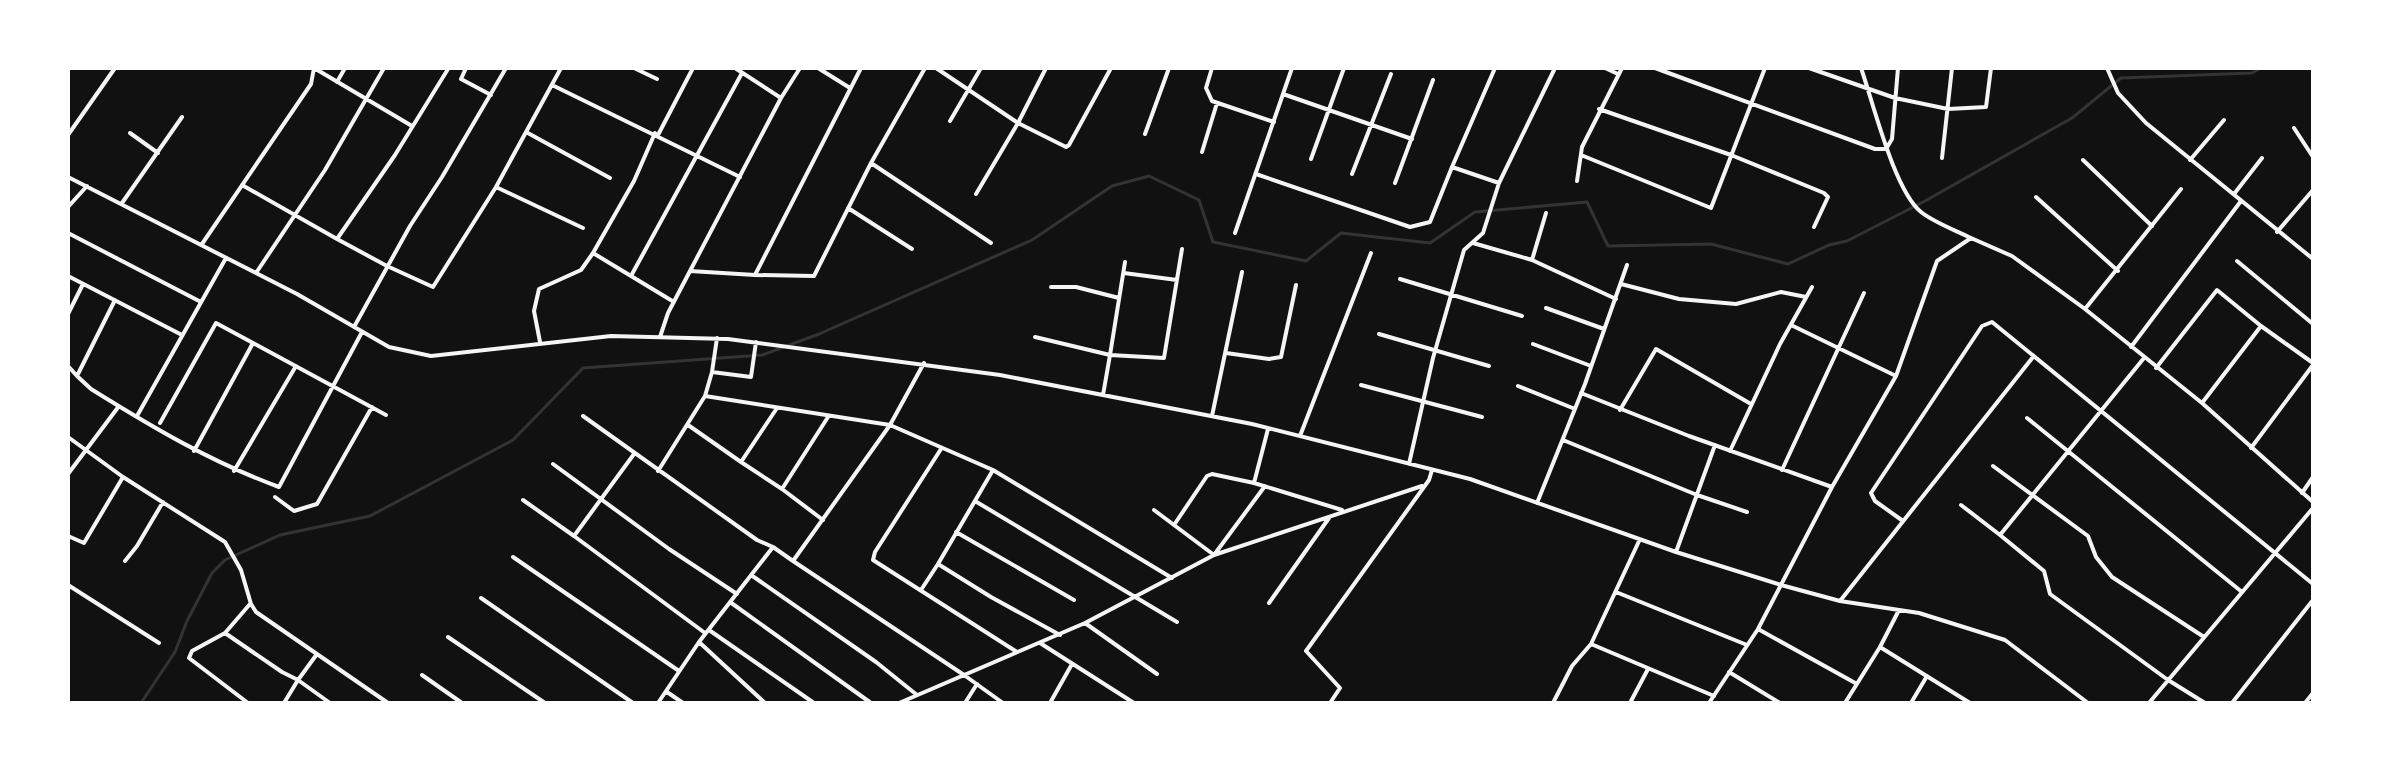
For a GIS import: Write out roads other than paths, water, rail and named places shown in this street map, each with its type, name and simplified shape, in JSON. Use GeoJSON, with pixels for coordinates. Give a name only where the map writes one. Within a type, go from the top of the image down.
{"type":"FeatureCollection","features":[{"type":"Feature","properties":{"kind":"street"},"geometry":{"type":"LineString","coordinates":[[68,135],[115,68]]}},
{"type":"Feature","properties":{"kind":"street"},"geometry":{"type":"LineString","coordinates":[[202,245],[311,84],[314,68],[412,126]]}},
{"type":"Feature","properties":{"kind":"street"},"geometry":{"type":"LineString","coordinates":[[337,82],[345,68]]}},
{"type":"Feature","properties":{"kind":"street"},"geometry":{"type":"LineString","coordinates":[[256,273],[384,68]]}},
{"type":"Feature","properties":{"kind":"street"},"geometry":{"type":"LineString","coordinates":[[461,79],[466,68]]}},
{"type":"Feature","properties":{"kind":"street"},"geometry":{"type":"LineString","coordinates":[[354,327],[387,266],[506,68]]}},
{"type":"Feature","properties":{"kind":"street"},"geometry":{"type":"LineString","coordinates":[[242,185],[293,217],[433,287],[496,187],[561,68]]}},
{"type":"Feature","properties":{"kind":"street"},"geometry":{"type":"LineString","coordinates":[[634,68],[657,79]]}},
{"type":"Feature","properties":{"kind":"street"},"geometry":{"type":"LineString","coordinates":[[540,343],[534,311],[539,289],[581,270],[593,253],[693,68]]}},
{"type":"Feature","properties":{"kind":"street"},"geometry":{"type":"LineString","coordinates":[[735,68],[781,98]]}},
{"type":"Feature","properties":{"kind":"street"},"geometry":{"type":"LineString","coordinates":[[660,337],[690,271],[781,98],[800,68]]}},
{"type":"Feature","properties":{"kind":"street"},"geometry":{"type":"LineString","coordinates":[[818,68],[850,88]]}},
{"type":"Feature","properties":{"kind":"street"},"geometry":{"type":"LineString","coordinates":[[755,275],[861,68]]}},
{"type":"Feature","properties":{"kind":"street"},"geometry":{"type":"LineString","coordinates":[[690,271],[814,276],[871,163],[925,68]]}},
{"type":"Feature","properties":{"kind":"street"},"geometry":{"type":"LineString","coordinates":[[936,68],[1018,123],[1063,146],[1068,146],[1111,68]]}},
{"type":"Feature","properties":{"kind":"street"},"geometry":{"type":"LineString","coordinates":[[950,121],[981,68]]}},
{"type":"Feature","properties":{"kind":"street"},"geometry":{"type":"LineString","coordinates":[[976,194],[1046,68]]}},
{"type":"Feature","properties":{"kind":"street"},"geometry":{"type":"LineString","coordinates":[[1145,134],[1169,68]]}},
{"type":"Feature","properties":{"kind":"street"},"geometry":{"type":"LineString","coordinates":[[1212,68],[1207,93],[1212,101],[1274,122]]}},
{"type":"Feature","properties":{"kind":"street"},"geometry":{"type":"LineString","coordinates":[[1235,233],[1292,68]]}},
{"type":"Feature","properties":{"kind":"street"},"geometry":{"type":"LineString","coordinates":[[1311,159],[1344,68]]}},
{"type":"Feature","properties":{"kind":"street"},"geometry":{"type":"LineString","coordinates":[[1256,174],[1410,227],[1430,222],[1495,68]]}},
{"type":"Feature","properties":{"kind":"street"},"geometry":{"type":"LineString","coordinates":[[1409,464],[1435,352],[1464,250],[1483,233],[1499,183],[1555,68]]}},
{"type":"Feature","properties":{"kind":"street"},"geometry":{"type":"LineString","coordinates":[[1605,68],[1618,74]]}},
{"type":"Feature","properties":{"kind":"street"},"geometry":{"type":"LineString","coordinates":[[1577,181],[1582,147],[1622,68]]}},
{"type":"Feature","properties":{"kind":"street"},"geometry":{"type":"LineString","coordinates":[[1655,68],[1875,149],[1886,149]]}},
{"type":"Feature","properties":{"kind":"street"},"geometry":{"type":"LineString","coordinates":[[1581,155],[1711,208],[1765,68]]}},
{"type":"Feature","properties":{"kind":"street"},"geometry":{"type":"LineString","coordinates":[[1809,68],[1895,98],[1948,109],[1986,107],[1991,68]]}},
{"type":"Feature","properties":{"kind":"street"},"geometry":{"type":"LineString","coordinates":[[1861,68],[1886,149],[1920,212],[2012,256],[2085,309],[2202,403],[2313,505],[2149,703]]}},
{"type":"Feature","properties":{"kind":"street"},"geometry":{"type":"LineString","coordinates":[[1886,149],[1892,139],[1898,68]]}},
{"type":"Feature","properties":{"kind":"street"},"geometry":{"type":"LineString","coordinates":[[1942,158],[1952,68]]}},
{"type":"Feature","properties":{"kind":"street"},"geometry":{"type":"LineString","coordinates":[[2107,68],[2118,93],[2146,123],[2313,259]]}},
{"type":"Feature","properties":{"kind":"street"},"geometry":{"type":"LineString","coordinates":[[337,239],[395,155],[447,69],[491,95]]}},
{"type":"Feature","properties":{"kind":"street"},"geometry":{"type":"LineString","coordinates":[[631,276],[742,73]]}},
{"type":"Feature","properties":{"kind":"street"},"geometry":{"type":"LineString","coordinates":[[1352,174],[1391,74]]}},
{"type":"Feature","properties":{"kind":"street"},"geometry":{"type":"LineString","coordinates":[[1395,183],[1433,80]]}},
{"type":"Feature","properties":{"kind":"street"},"geometry":{"type":"LineString","coordinates":[[552,85],[740,177]]}},
{"type":"Feature","properties":{"kind":"street"},"geometry":{"type":"LineString","coordinates":[[1283,94],[1412,139]]}},
{"type":"Feature","properties":{"kind":"street"},"geometry":{"type":"LineString","coordinates":[[1202,152],[1217,103]]}},
{"type":"Feature","properties":{"kind":"street"},"geometry":{"type":"LineString","coordinates":[[1599,109],[1731,155],[1824,193],[1828,197],[1814,227]]}},
{"type":"Feature","properties":{"kind":"street"},"geometry":{"type":"LineString","coordinates":[[121,204],[182,117]]}},
{"type":"Feature","properties":{"kind":"street"},"geometry":{"type":"LineString","coordinates":[[2190,160],[2224,120]]}},
{"type":"Feature","properties":{"kind":"street"},"geometry":{"type":"LineString","coordinates":[[2294,128],[2313,157]]}},
{"type":"Feature","properties":{"kind":"street"},"geometry":{"type":"LineString","coordinates":[[526,132],[610,178]]}},
{"type":"Feature","properties":{"kind":"street"},"geometry":{"type":"LineString","coordinates":[[130,133],[158,153]]}},
{"type":"Feature","properties":{"kind":"street"},"geometry":{"type":"LineString","coordinates":[[2234,194],[2262,158]]}},
{"type":"Feature","properties":{"kind":"street"},"geometry":{"type":"LineString","coordinates":[[2083,160],[2152,226]]}},
{"type":"Feature","properties":{"kind":"street"},"geometry":{"type":"LineString","coordinates":[[871,163],[991,243]]}},
{"type":"Feature","properties":{"kind":"street"},"geometry":{"type":"LineString","coordinates":[[1452,167],[1499,183]]}},
{"type":"Feature","properties":{"kind":"street"},"geometry":{"type":"LineString","coordinates":[[68,177],[256,273],[389,347],[431,356],[611,336],[717,338],[924,363],[1212,416],[1470,479],[1676,552],[1781,585],[1840,601],[1919,613],[2005,640],[2088,703]]}},
{"type":"Feature","properties":{"kind":"street"},"geometry":{"type":"LineString","coordinates":[[68,207],[87,186]]}},
{"type":"Feature","properties":{"kind":"street"},"geometry":{"type":"LineString","coordinates":[[496,187],[583,228]]}},
{"type":"Feature","properties":{"kind":"street"},"geometry":{"type":"LineString","coordinates":[[2085,309],[2181,189]]}},
{"type":"Feature","properties":{"kind":"street"},"geometry":{"type":"LineString","coordinates":[[2277,232],[2313,190]]}},
{"type":"Feature","properties":{"kind":"street"},"geometry":{"type":"LineString","coordinates":[[2036,197],[2118,271]]}},
{"type":"Feature","properties":{"kind":"street"},"geometry":{"type":"LineString","coordinates":[[2131,347],[2241,201]]}},
{"type":"Feature","properties":{"kind":"street"},"geometry":{"type":"LineString","coordinates":[[848,208],[912,249]]}},
{"type":"Feature","properties":{"kind":"street"},"geometry":{"type":"LineString","coordinates":[[1532,260],[1546,213]]}},
{"type":"Feature","properties":{"kind":"street"},"geometry":{"type":"LineString","coordinates":[[68,233],[201,302]]}},
{"type":"Feature","properties":{"kind":"street"},"geometry":{"type":"LineString","coordinates":[[1709,703],[1758,629],[1832,487],[1896,376],[1937,261],[1971,238]]}},
{"type":"Feature","properties":{"kind":"street"},"geometry":{"type":"LineString","coordinates":[[1472,242],[1532,260],[1616,299]]}},
{"type":"Feature","properties":{"kind":"street"},"geometry":{"type":"LineString","coordinates":[[1035,337],[1110,355],[1164,358],[1182,249]]}},
{"type":"Feature","properties":{"kind":"street"},"geometry":{"type":"LineString","coordinates":[[593,253],[674,302]]}},
{"type":"Feature","properties":{"kind":"street"},"geometry":{"type":"LineString","coordinates":[[1300,436],[1371,253]]}},
{"type":"Feature","properties":{"kind":"street"},"geometry":{"type":"LineString","coordinates":[[136,417],[226,258]]}},
{"type":"Feature","properties":{"kind":"street"},"geometry":{"type":"LineString","coordinates":[[2237,261],[2313,324]]}},
{"type":"Feature","properties":{"kind":"street"},"geometry":{"type":"LineString","coordinates":[[1103,395],[1125,262]]}},
{"type":"Feature","properties":{"kind":"street"},"geometry":{"type":"LineString","coordinates":[[1537,503],[1592,366],[1627,265]]}},
{"type":"Feature","properties":{"kind":"street"},"geometry":{"type":"LineString","coordinates":[[1212,416],[1242,272]]}},
{"type":"Feature","properties":{"kind":"street"},"geometry":{"type":"LineString","coordinates":[[1123,273],[1177,280]]}},
{"type":"Feature","properties":{"kind":"street"},"geometry":{"type":"LineString","coordinates":[[68,276],[182,335]]}},
{"type":"Feature","properties":{"kind":"street"},"geometry":{"type":"LineString","coordinates":[[1400,279],[1522,316]]}},
{"type":"Feature","properties":{"kind":"street"},"geometry":{"type":"LineString","coordinates":[[68,314],[83,284]]}},
{"type":"Feature","properties":{"kind":"street"},"geometry":{"type":"LineString","coordinates":[[1621,284],[1679,299],[1736,304],[1781,292],[1806,297]]}},
{"type":"Feature","properties":{"kind":"street"},"geometry":{"type":"LineString","coordinates":[[1225,353],[1269,359],[1281,357],[1296,285]]}},
{"type":"Feature","properties":{"kind":"street"},"geometry":{"type":"LineString","coordinates":[[1051,287],[1076,287],[1119,298]]}},
{"type":"Feature","properties":{"kind":"street"},"geometry":{"type":"LineString","coordinates":[[1730,451],[1812,287]]}},
{"type":"Feature","properties":{"kind":"street"},"geometry":{"type":"LineString","coordinates":[[2156,368],[2217,290],[2313,364],[2251,448]]}},
{"type":"Feature","properties":{"kind":"street"},"geometry":{"type":"LineString","coordinates":[[1782,470],[1864,293]]}},
{"type":"Feature","properties":{"kind":"street"},"geometry":{"type":"LineString","coordinates":[[77,376],[115,300]]}},
{"type":"Feature","properties":{"kind":"street"},"geometry":{"type":"LineString","coordinates":[[1546,308],[1605,329]]}},
{"type":"Feature","properties":{"kind":"street"},"geometry":{"type":"LineString","coordinates":[[1903,521],[1875,501],[1871,493],[1982,326],[1992,322],[2313,584]]}},
{"type":"Feature","properties":{"kind":"street"},"geometry":{"type":"LineString","coordinates":[[160,423],[216,323],[386,415]]}},
{"type":"Feature","properties":{"kind":"street"},"geometry":{"type":"LineString","coordinates":[[1791,325],[1896,376]]}},
{"type":"Feature","properties":{"kind":"street"},"geometry":{"type":"LineString","coordinates":[[2202,403],[2261,326]]}},
{"type":"Feature","properties":{"kind":"street"},"geometry":{"type":"LineString","coordinates":[[68,366],[91,389],[194,451],[234,471],[279,487],[362,332]]}},
{"type":"Feature","properties":{"kind":"street"},"geometry":{"type":"LineString","coordinates":[[1379,334],[1489,366]]}},
{"type":"Feature","properties":{"kind":"street"},"geometry":{"type":"LineString","coordinates":[[658,471],[705,396],[717,338]]}},
{"type":"Feature","properties":{"kind":"street"},"geometry":{"type":"LineString","coordinates":[[712,369],[751,377],[756,342]]}},
{"type":"Feature","properties":{"kind":"street"},"geometry":{"type":"LineString","coordinates":[[194,451],[253,343]]}},
{"type":"Feature","properties":{"kind":"street"},"geometry":{"type":"LineString","coordinates":[[1533,344],[1592,366]]}},
{"type":"Feature","properties":{"kind":"street"},"geometry":{"type":"LineString","coordinates":[[1620,410],[1656,349],[1751,404]]}},
{"type":"Feature","properties":{"kind":"street"},"geometry":{"type":"LineString","coordinates":[[1840,601],[2033,357]]}},
{"type":"Feature","properties":{"kind":"street"},"geometry":{"type":"LineString","coordinates":[[2000,535],[2144,358]]}},
{"type":"Feature","properties":{"kind":"street"},"geometry":{"type":"LineString","coordinates":[[793,561],[890,425],[924,363]]}},
{"type":"Feature","properties":{"kind":"street"},"geometry":{"type":"LineString","coordinates":[[234,471],[296,366]]}},
{"type":"Feature","properties":{"kind":"street"},"geometry":{"type":"LineString","coordinates":[[1361,385],[1482,417]]}},
{"type":"Feature","properties":{"kind":"street"},"geometry":{"type":"LineString","coordinates":[[1518,386],[1575,409]]}},
{"type":"Feature","properties":{"kind":"street"},"geometry":{"type":"LineString","coordinates":[[1581,393],[1832,487]]}},
{"type":"Feature","properties":{"kind":"street"},"geometry":{"type":"LineString","coordinates":[[705,396],[890,425],[993,470],[1172,578]]}},
{"type":"Feature","properties":{"kind":"street"},"geometry":{"type":"LineString","coordinates":[[68,474],[119,406]]}},
{"type":"Feature","properties":{"kind":"street"},"geometry":{"type":"LineString","coordinates":[[275,497],[294,511],[317,504],[372,407]]}},
{"type":"Feature","properties":{"kind":"street"},"geometry":{"type":"LineString","coordinates":[[741,462],[777,408]]}},
{"type":"Feature","properties":{"kind":"street"},"geometry":{"type":"LineString","coordinates":[[583,416],[757,540],[773,547],[1003,703]]}},
{"type":"Feature","properties":{"kind":"street"},"geometry":{"type":"LineString","coordinates":[[782,489],[828,417]]}},
{"type":"Feature","properties":{"kind":"street"},"geometry":{"type":"LineString","coordinates":[[2027,418],[2242,592]]}},
{"type":"Feature","properties":{"kind":"street"},"geometry":{"type":"LineString","coordinates":[[688,425],[823,520]]}},
{"type":"Feature","properties":{"kind":"street"},"geometry":{"type":"LineString","coordinates":[[1254,483],[1268,429]]}},
{"type":"Feature","properties":{"kind":"street"},"geometry":{"type":"LineString","coordinates":[[68,437],[123,477],[225,542],[241,570],[256,612],[388,703]]}},
{"type":"Feature","properties":{"kind":"street"},"geometry":{"type":"LineString","coordinates":[[1562,440],[1747,512]]}},
{"type":"Feature","properties":{"kind":"street"},"geometry":{"type":"LineString","coordinates":[[1676,552],[1715,445]]}},
{"type":"Feature","properties":{"kind":"street"},"geometry":{"type":"LineString","coordinates":[[941,449],[875,552],[873,560],[1018,652]]}},
{"type":"Feature","properties":{"kind":"street"},"geometry":{"type":"LineString","coordinates":[[574,536],[634,454]]}},
{"type":"Feature","properties":{"kind":"street"},"geometry":{"type":"LineString","coordinates":[[553,464],[737,594]]}},
{"type":"Feature","properties":{"kind":"street"},"geometry":{"type":"LineString","coordinates":[[1993,466],[2088,536],[2096,557],[2112,577],[2204,637]]}},
{"type":"Feature","properties":{"kind":"street"},"geometry":{"type":"LineString","coordinates":[[921,590],[993,470]]}},
{"type":"Feature","properties":{"kind":"street"},"geometry":{"type":"LineString","coordinates":[[1330,703],[1340,688],[1306,651],[1429,480],[1432,470]]}},
{"type":"Feature","properties":{"kind":"street"},"geometry":{"type":"LineString","coordinates":[[1174,525],[1207,476],[1212,474],[1265,486],[1344,511]]}},
{"type":"Feature","properties":{"kind":"street"},"geometry":{"type":"LineString","coordinates":[[68,536],[84,543],[123,477]]}},
{"type":"Feature","properties":{"kind":"street"},"geometry":{"type":"LineString","coordinates":[[2302,493],[2313,477]]}},
{"type":"Feature","properties":{"kind":"street"},"geometry":{"type":"LineString","coordinates":[[1214,555],[1265,486]]}},
{"type":"Feature","properties":{"kind":"street"},"geometry":{"type":"LineString","coordinates":[[899,703],[1060,635],[1214,555],[1422,486]]}},
{"type":"Feature","properties":{"kind":"street"},"geometry":{"type":"LineString","coordinates":[[523,500],[707,632],[814,703]]}},
{"type":"Feature","properties":{"kind":"street"},"geometry":{"type":"LineString","coordinates":[[975,501],[1177,622]]}},
{"type":"Feature","properties":{"kind":"street"},"geometry":{"type":"LineString","coordinates":[[125,561],[163,502]]}},
{"type":"Feature","properties":{"kind":"street"},"geometry":{"type":"LineString","coordinates":[[1961,505],[2044,571],[2050,594],[2168,680],[2205,703]]}},
{"type":"Feature","properties":{"kind":"street"},"geometry":{"type":"LineString","coordinates":[[1154,510],[1214,555]]}},
{"type":"Feature","properties":{"kind":"street"},"geometry":{"type":"LineString","coordinates":[[1269,603],[1331,516]]}},
{"type":"Feature","properties":{"kind":"street"},"geometry":{"type":"LineString","coordinates":[[956,532],[1074,600]]}},
{"type":"Feature","properties":{"kind":"street"},"geometry":{"type":"LineString","coordinates":[[1553,703],[1572,666],[1591,644],[1640,539]]}},
{"type":"Feature","properties":{"kind":"street"},"geometry":{"type":"LineString","coordinates":[[658,703],[699,642],[773,547]]}},
{"type":"Feature","properties":{"kind":"street"},"geometry":{"type":"LineString","coordinates":[[513,557],[679,671]]}},
{"type":"Feature","properties":{"kind":"street"},"geometry":{"type":"LineString","coordinates":[[938,564],[1060,635]]}},
{"type":"Feature","properties":{"kind":"street"},"geometry":{"type":"LineString","coordinates":[[751,575],[876,662],[917,695]]}},
{"type":"Feature","properties":{"kind":"street"},"geometry":{"type":"LineString","coordinates":[[68,585],[159,643]]}},
{"type":"Feature","properties":{"kind":"street"},"geometry":{"type":"LineString","coordinates":[[1615,592],[1747,645]]}},
{"type":"Feature","properties":{"kind":"street"},"geometry":{"type":"LineString","coordinates":[[481,598],[633,703]]}},
{"type":"Feature","properties":{"kind":"street"},"geometry":{"type":"LineString","coordinates":[[2232,703],[2313,600]]}},
{"type":"Feature","properties":{"kind":"street"},"geometry":{"type":"LineString","coordinates":[[730,602],[871,703]]}},
{"type":"Feature","properties":{"kind":"street"},"geometry":{"type":"LineString","coordinates":[[248,703],[189,658],[192,651],[225,633],[251,604]]}},
{"type":"Feature","properties":{"kind":"street"},"geometry":{"type":"LineString","coordinates":[[1845,703],[1899,610]]}},
{"type":"Feature","properties":{"kind":"street"},"geometry":{"type":"LineString","coordinates":[[1085,623],[1157,674]]}},
{"type":"Feature","properties":{"kind":"street"},"geometry":{"type":"LineString","coordinates":[[1758,629],[1857,684]]}},
{"type":"Feature","properties":{"kind":"street"},"geometry":{"type":"LineString","coordinates":[[225,633],[330,703]]}},
{"type":"Feature","properties":{"kind":"street"},"geometry":{"type":"LineString","coordinates":[[448,637],[545,703]]}},
{"type":"Feature","properties":{"kind":"street"},"geometry":{"type":"LineString","coordinates":[[699,642],[765,703]]}},
{"type":"Feature","properties":{"kind":"street"},"geometry":{"type":"LineString","coordinates":[[1040,643],[1134,703]]}},
{"type":"Feature","properties":{"kind":"street"},"geometry":{"type":"LineString","coordinates":[[1591,644],[1714,696]]}},
{"type":"Feature","properties":{"kind":"street"},"geometry":{"type":"LineString","coordinates":[[1880,647],[1969,703]]}},
{"type":"Feature","properties":{"kind":"street"},"geometry":{"type":"LineString","coordinates":[[284,703],[317,654]]}},
{"type":"Feature","properties":{"kind":"street"},"geometry":{"type":"LineString","coordinates":[[1050,703],[1072,664]]}},
{"type":"Feature","properties":{"kind":"street"},"geometry":{"type":"LineString","coordinates":[[1630,703],[1648,669]]}},
{"type":"Feature","properties":{"kind":"street"},"geometry":{"type":"LineString","coordinates":[[1729,672],[1780,703]]}},
{"type":"Feature","properties":{"kind":"street"},"geometry":{"type":"LineString","coordinates":[[422,675],[462,703]]}},
{"type":"Feature","properties":{"kind":"street"},"geometry":{"type":"LineString","coordinates":[[1911,703],[1927,676]]}},
{"type":"Feature","properties":{"kind":"street"},"geometry":{"type":"LineString","coordinates":[[965,703],[977,684]]}},
{"type":"Feature","properties":{"kind":"street"},"geometry":{"type":"LineString","coordinates":[[667,692],[683,703]]}},
{"type":"Feature","properties":{"kind":"street"},"geometry":{"type":"LineString","coordinates":[[2305,703],[2313,693]]}},
{"type":"Feature","properties":{"kind":"waterway"},"geometry":{"type":"LineString","coordinates":[[141,703],[175,652],[212,573],[225,560],[280,535],[370,516],[513,440],[583,368],[762,355],[819,334],[1032,240],[1112,186],[1149,176],[1199,200],[1213,242],[1306,261],[1341,233],[1430,243],[1475,212],[1587,202],[1608,246],[1711,244],[1788,264],[1829,245],[1847,241],[1925,201],[2072,118],[2121,78],[2252,73],[2261,68]]}}]}
